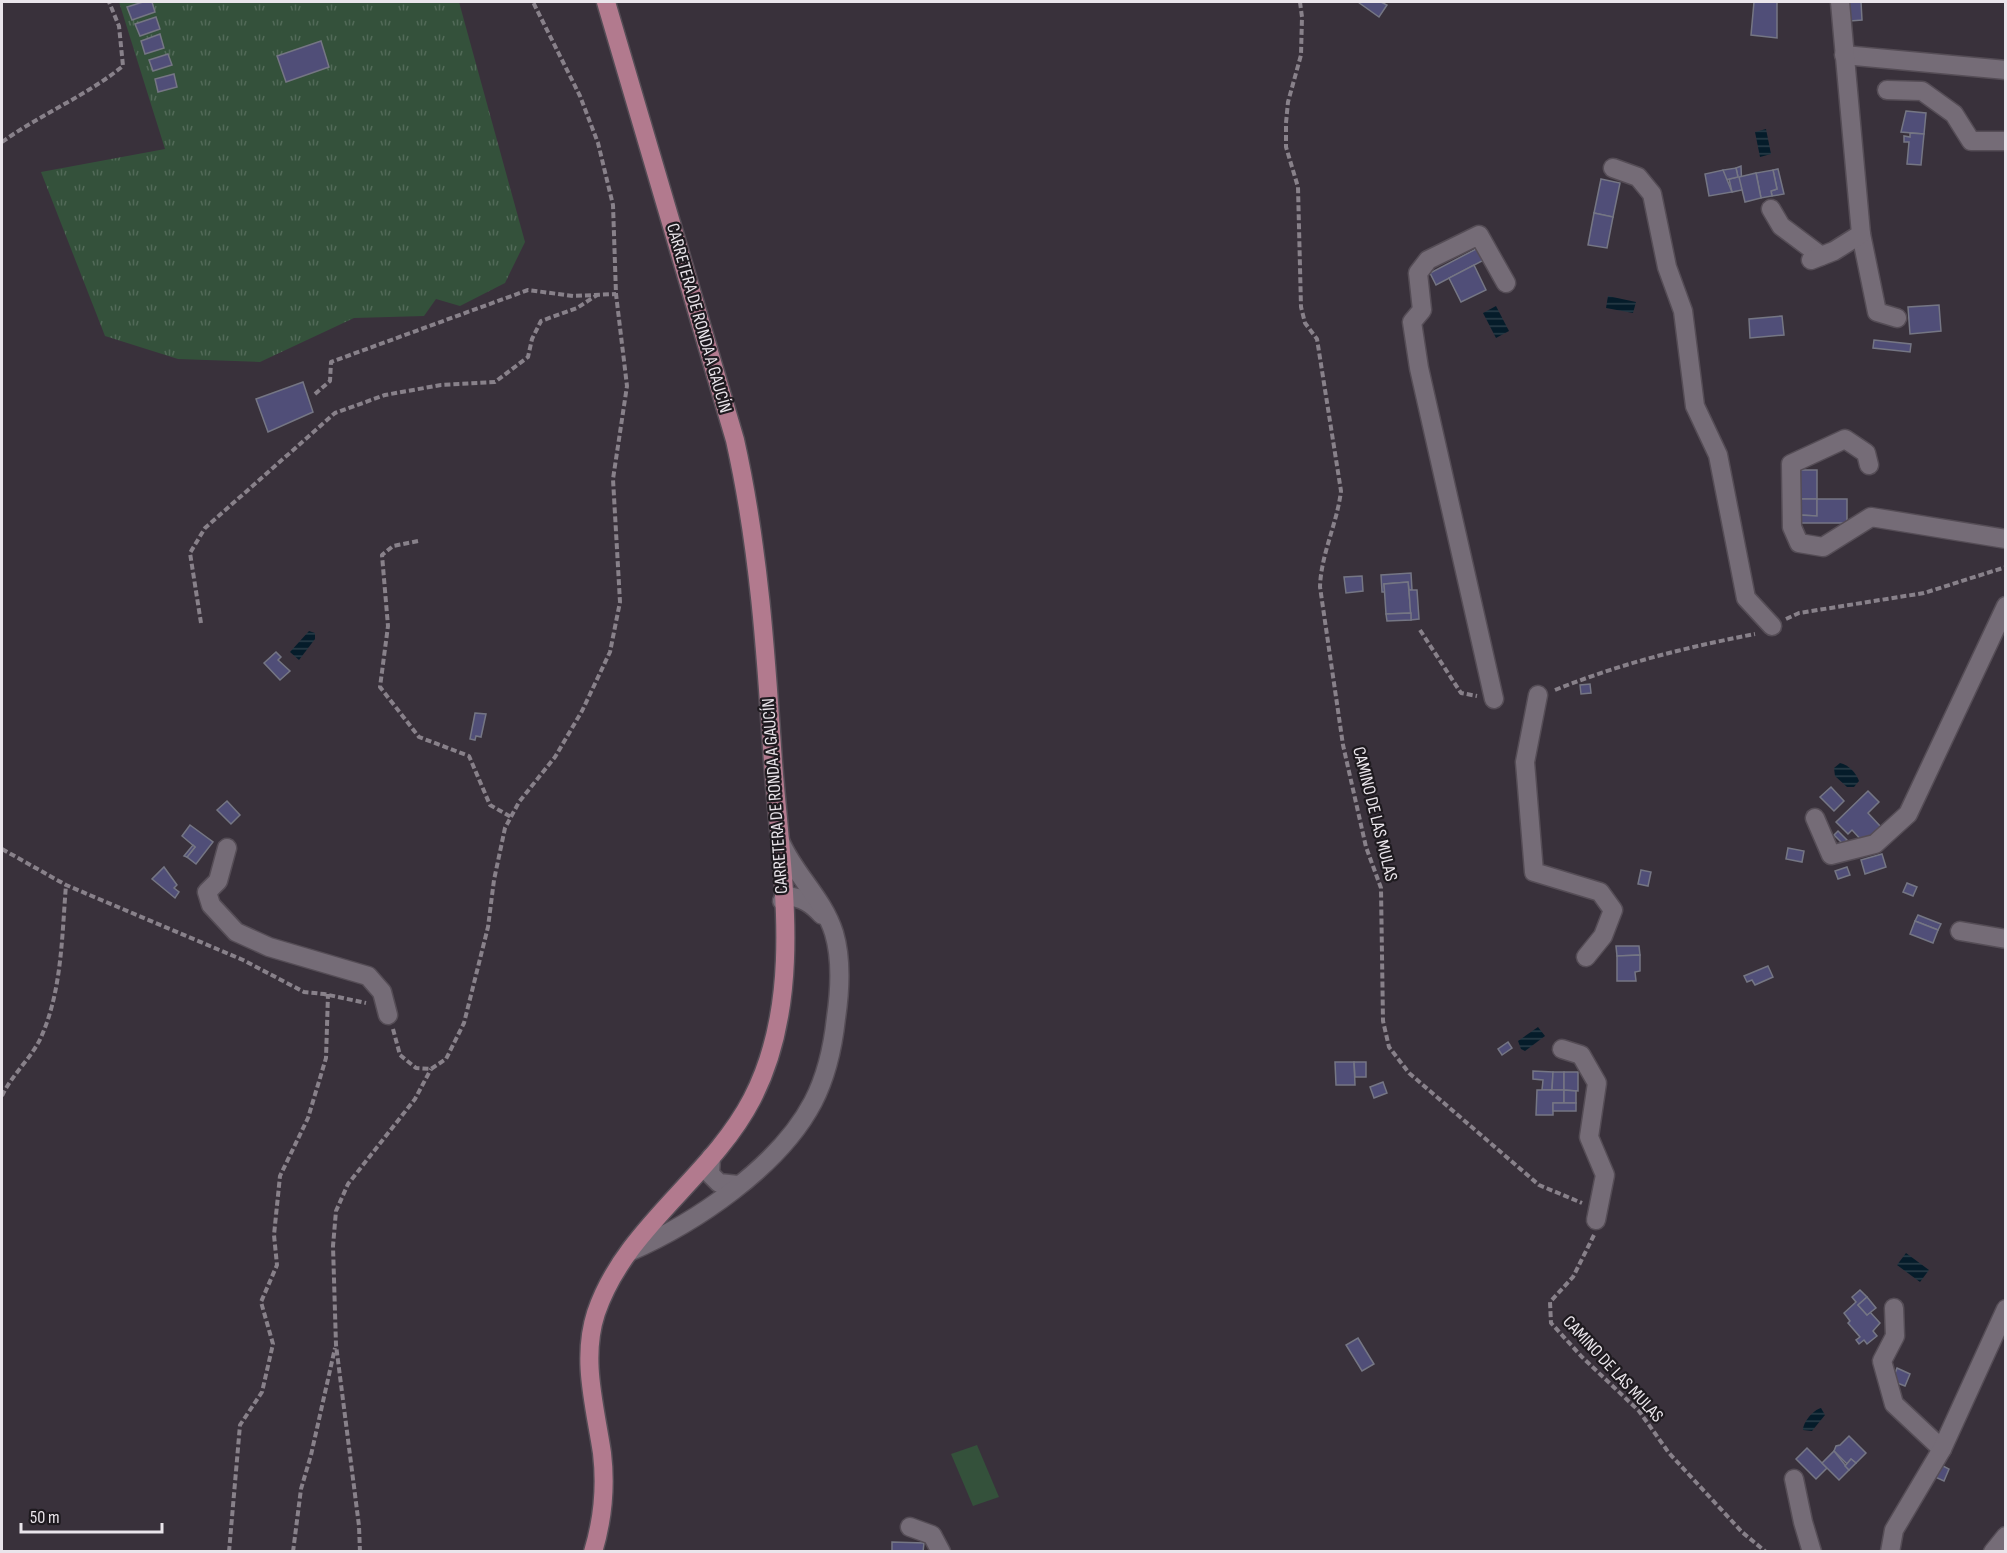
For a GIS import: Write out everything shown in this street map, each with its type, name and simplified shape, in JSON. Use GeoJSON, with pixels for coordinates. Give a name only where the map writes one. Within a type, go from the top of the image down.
{"type":"FeatureCollection","features":[{"type":"Feature","properties":{"kind":"main road","name":"CARRETERA DE RONDA A GAUCÍN"},"geometry":{"type":"LineString","coordinates":[[593,1551],[602,1525],[604,1491],[602,1455],[590,1384],[589,1351],[595,1316],[606,1286],[629,1252],[711,1157],[752,1100],[769,1054],[781,1010],[784,971],[779,839],[761,586],[748,499],[735,440],[606,2]]}},
{"type":"Feature","properties":{"kind":"street"},"geometry":{"type":"LineString","coordinates":[[1840,2],[1861,234],[1877,312],[1897,318]]}},
{"type":"Feature","properties":{"kind":"street"},"geometry":{"type":"LineString","coordinates":[[1844,55],[2006,70]]}},
{"type":"Feature","properties":{"kind":"street"},"geometry":{"type":"LineString","coordinates":[[1887,90],[1922,91],[1954,114],[1971,141],[2006,141]]}},
{"type":"Feature","properties":{"kind":"street"},"geometry":{"type":"LineString","coordinates":[[1613,168],[1638,177],[1652,194],[1667,267],[1683,311],[1695,406],[1718,455],[1746,598],[1772,626]]}},
{"type":"Feature","properties":{"kind":"street"},"geometry":{"type":"LineString","coordinates":[[1771,209],[1781,226],[1816,258],[1834,251],[1861,234]]}},
{"type":"Feature","properties":{"kind":"street"},"geometry":{"type":"LineString","coordinates":[[1494,699],[1419,368],[1412,322],[1422,310],[1418,273],[1428,260],[1479,235],[1506,284]]}},
{"type":"Feature","properties":{"kind":"street"},"geometry":{"type":"LineString","coordinates":[[1869,465],[1866,453],[1845,439],[1791,464],[1792,527],[1799,543],[1824,547],[1871,517],[2006,539]]}},
{"type":"Feature","properties":{"kind":"street"},"geometry":{"type":"LineString","coordinates":[[1815,818],[1831,855],[1875,844],[1908,814],[2006,606]]}},
{"type":"Feature","properties":{"kind":"street"},"geometry":{"type":"LineString","coordinates":[[1538,695],[1526,762],[1534,872],[1600,892],[1613,910],[1603,936],[1586,957]]}},
{"type":"Feature","properties":{"kind":"street"},"geometry":{"type":"LineString","coordinates":[[629,1252],[659,1239],[738,1185],[777,1152],[813,1102],[832,1048],[841,985],[834,933],[830,923],[818,896],[789,861],[779,839]]}},
{"type":"Feature","properties":{"kind":"street"},"geometry":{"type":"LineString","coordinates":[[227,848],[218,881],[207,892],[211,905],[236,932],[269,947],[368,976],[382,992],[388,1015]]}},
{"type":"Feature","properties":{"kind":"street"},"geometry":{"type":"LineString","coordinates":[[782,901],[786,896],[798,897],[813,905],[830,923]]}},
{"type":"Feature","properties":{"kind":"street"},"geometry":{"type":"LineString","coordinates":[[1960,931],[2006,939]]}},
{"type":"Feature","properties":{"kind":"street"},"geometry":{"type":"LineString","coordinates":[[1562,1049],[1581,1055],[1597,1083],[1589,1137],[1605,1175],[1594,1214]]}},
{"type":"Feature","properties":{"kind":"street"},"geometry":{"type":"LineString","coordinates":[[711,1157],[710,1174],[719,1183],[738,1185]]}},
{"type":"Feature","properties":{"kind":"street"},"geometry":{"type":"LineString","coordinates":[[1894,1308],[1895,1336],[1882,1361],[1894,1404],[1942,1449]]}},
{"type":"Feature","properties":{"kind":"street"},"geometry":{"type":"LineString","coordinates":[[1890,1551],[1894,1530],[1942,1449],[2006,1309]]}},
{"type":"Feature","properties":{"kind":"street"},"geometry":{"type":"LineString","coordinates":[[1794,1479],[1812,1551]]}},
{"type":"Feature","properties":{"kind":"street"},"geometry":{"type":"LineString","coordinates":[[910,1527],[932,1535],[941,1551]]}},
{"type":"Feature","properties":{"kind":"street"},"geometry":{"type":"LineString","coordinates":[[1993,1551],[2006,1536]]}},
{"type":"Feature","properties":{"kind":"path"},"geometry":{"type":"LineString","coordinates":[[2,142],[33,119],[104,81],[123,66],[119,26],[109,2]]}},
{"type":"Feature","properties":{"kind":"path"},"geometry":{"type":"LineString","coordinates":[[360,1551],[359,1526],[336,1345],[333,1246],[336,1211],[348,1184],[415,1099],[431,1069],[446,1059],[464,1023],[488,927],[494,880],[505,828],[519,802],[555,757],[577,720],[610,652],[620,602],[613,478],[627,386],[616,294],[613,205],[598,143],[580,96],[533,2]]}},
{"type":"Feature","properties":{"kind":"path","name":"CAMINO DE LAS MULAS"},"geometry":{"type":"LineString","coordinates":[[1300,2],[1301,55],[1288,102],[1286,147],[1298,187],[1301,307],[1305,323],[1317,339],[1341,491],[1339,506],[1321,568],[1320,587],[1343,745],[1366,846],[1381,888],[1383,1021],[1389,1047],[1410,1073],[1539,1185],[1576,1199],[1594,1214],[1598,1227],[1573,1277],[1551,1302],[1551,1323],[1582,1357],[1639,1411],[1669,1453],[1742,1532],[1766,1551]]}},
{"type":"Feature","properties":{"kind":"path"},"geometry":{"type":"LineString","coordinates":[[315,393],[330,381],[331,362],[528,290],[573,296],[616,294]]}},
{"type":"Feature","properties":{"kind":"path"},"geometry":{"type":"LineString","coordinates":[[201,623],[190,553],[200,536],[242,493],[335,413],[385,395],[441,385],[495,382],[528,357],[532,339],[542,321],[577,308],[597,295]]}},
{"type":"Feature","properties":{"kind":"path"},"geometry":{"type":"LineString","coordinates":[[418,540],[393,546],[382,555],[388,626],[380,687],[419,737],[469,756],[490,805],[511,817]]}},
{"type":"Feature","properties":{"kind":"path"},"geometry":{"type":"LineString","coordinates":[[1538,695],[1590,676],[1716,640],[1759,634],[1799,613],[1924,593],[2006,567]]}},
{"type":"Feature","properties":{"kind":"path"},"geometry":{"type":"LineString","coordinates":[[1420,630],[1461,693],[1494,699]]}},
{"type":"Feature","properties":{"kind":"path"},"geometry":{"type":"LineString","coordinates":[[2,849],[66,885],[243,960],[304,992],[328,994],[365,1002],[388,1015],[400,1055],[416,1068],[431,1069]]}},
{"type":"Feature","properties":{"kind":"path"},"geometry":{"type":"LineString","coordinates":[[2,1096],[9,1081],[42,1036],[57,981],[66,885]]}},
{"type":"Feature","properties":{"kind":"path"},"geometry":{"type":"LineString","coordinates":[[229,1551],[240,1425],[262,1392],[273,1344],[261,1302],[277,1265],[274,1235],[280,1176],[308,1118],[326,1058],[328,994]]}},
{"type":"Feature","properties":{"kind":"path"},"geometry":{"type":"LineString","coordinates":[[293,1551],[301,1489],[336,1345]]}},
{"type":"Feature","properties":{"kind":"green space"},"geometry":{"type":"Polygon","coordinates":[[[119,2],[459,2],[525,242],[505,283],[460,306],[436,299],[424,316],[354,318],[260,362],[178,359],[105,336],[41,172],[165,149],[119,2]]]}},
{"type":"Feature","properties":{"kind":"green space"},"geometry":{"type":"Polygon","coordinates":[[[977,1445],[999,1497],[973,1506],[951,1454],[977,1445]]]}},
{"type":"Feature","properties":{"kind":"water"},"geometry":{"type":"Polygon","coordinates":[[[1766,129],[1771,154],[1760,157],[1755,132],[1766,129]]]}},
{"type":"Feature","properties":{"kind":"water"},"geometry":{"type":"Polygon","coordinates":[[[1608,296],[1636,302],[1633,313],[1606,308],[1608,296]]]}},
{"type":"Feature","properties":{"kind":"water"},"geometry":{"type":"Polygon","coordinates":[[[1496,306],[1509,331],[1496,338],[1483,313],[1496,306]]]}},
{"type":"Feature","properties":{"kind":"water"},"geometry":{"type":"Polygon","coordinates":[[[309,631],[315,633],[315,639],[299,660],[290,652],[309,631]]]}},
{"type":"Feature","properties":{"kind":"water"},"geometry":{"type":"Polygon","coordinates":[[[1840,763],[1849,767],[1856,775],[1859,781],[1854,787],[1847,787],[1835,776],[1834,768],[1840,763]]]}},
{"type":"Feature","properties":{"kind":"water"},"geometry":{"type":"Polygon","coordinates":[[[1538,1027],[1545,1036],[1525,1051],[1521,1049],[1518,1041],[1538,1027]]]}},
{"type":"Feature","properties":{"kind":"water"},"geometry":{"type":"Polygon","coordinates":[[[1906,1253],[1929,1270],[1920,1282],[1897,1265],[1906,1253]]]}},
{"type":"Feature","properties":{"kind":"water"},"geometry":{"type":"Polygon","coordinates":[[[1821,1408],[1825,1415],[1812,1431],[1803,1430],[1809,1417],[1821,1408]]]}},
{"type":"Feature","properties":{"kind":"building"},"geometry":{"type":"Polygon","coordinates":[[[152,2],[155,12],[132,20],[127,7],[152,2]]]}},
{"type":"Feature","properties":{"kind":"building"},"geometry":{"type":"Polygon","coordinates":[[[1358,2],[1381,2],[1387,5],[1379,17],[1358,2]]]}},
{"type":"Feature","properties":{"kind":"building"},"geometry":{"type":"Polygon","coordinates":[[[1754,2],[1777,2],[1777,38],[1751,35],[1754,2]]]}},
{"type":"Feature","properties":{"kind":"building"},"geometry":{"type":"Polygon","coordinates":[[[1849,2],[1861,2],[1862,20],[1850,21],[1849,2]]]}},
{"type":"Feature","properties":{"kind":"building"},"geometry":{"type":"Polygon","coordinates":[[[156,17],[160,29],[140,36],[135,24],[156,17]]]}},
{"type":"Feature","properties":{"kind":"building"},"geometry":{"type":"Polygon","coordinates":[[[160,34],[164,48],[145,54],[141,41],[160,34]]]}},
{"type":"Feature","properties":{"kind":"building"},"geometry":{"type":"Polygon","coordinates":[[[321,41],[329,67],[286,82],[277,56],[321,41]]]}},
{"type":"Feature","properties":{"kind":"building"},"geometry":{"type":"Polygon","coordinates":[[[168,54],[172,65],[153,71],[149,60],[168,54]]]}},
{"type":"Feature","properties":{"kind":"building"},"geometry":{"type":"Polygon","coordinates":[[[174,74],[177,87],[158,92],[155,79],[174,74]]]}},
{"type":"Feature","properties":{"kind":"building"},"geometry":{"type":"Polygon","coordinates":[[[1906,111],[1926,113],[1924,134],[1901,132],[1906,111]]]}},
{"type":"Feature","properties":{"kind":"building"},"geometry":{"type":"Polygon","coordinates":[[[1910,133],[1924,134],[1921,165],[1907,164],[1909,142],[1904,142],[1904,136],[1910,137],[1910,133]]]}},
{"type":"Feature","properties":{"kind":"building"},"geometry":{"type":"Polygon","coordinates":[[[1741,166],[1742,190],[1732,192],[1729,179],[1738,177],[1736,168],[1741,166]]]}},
{"type":"Feature","properties":{"kind":"building"},"geometry":{"type":"Polygon","coordinates":[[[1736,168],[1738,177],[1725,180],[1723,170],[1736,168]]]}},
{"type":"Feature","properties":{"kind":"building"},"geometry":{"type":"Polygon","coordinates":[[[1778,169],[1784,194],[1772,196],[1771,191],[1777,189],[1773,170],[1778,169]]]}},
{"type":"Feature","properties":{"kind":"building"},"geometry":{"type":"Polygon","coordinates":[[[1723,170],[1732,192],[1709,196],[1705,174],[1723,170]]]}},
{"type":"Feature","properties":{"kind":"building"},"geometry":{"type":"Polygon","coordinates":[[[1773,170],[1777,189],[1771,191],[1772,196],[1761,198],[1756,173],[1773,170]]]}},
{"type":"Feature","properties":{"kind":"building"},"geometry":{"type":"Polygon","coordinates":[[[1756,173],[1761,198],[1745,202],[1739,177],[1756,173]]]}},
{"type":"Feature","properties":{"kind":"building"},"geometry":{"type":"Polygon","coordinates":[[[1601,179],[1620,183],[1613,217],[1594,213],[1601,179]]]}},
{"type":"Feature","properties":{"kind":"building"},"geometry":{"type":"Polygon","coordinates":[[[1594,213],[1613,217],[1607,248],[1588,245],[1594,213]]]}},
{"type":"Feature","properties":{"kind":"building"},"geometry":{"type":"Polygon","coordinates":[[[1478,248],[1484,260],[1436,285],[1430,273],[1478,248]]]}},
{"type":"Feature","properties":{"kind":"building"},"geometry":{"type":"Polygon","coordinates":[[[1474,265],[1486,290],[1461,302],[1449,278],[1474,265]]]}},
{"type":"Feature","properties":{"kind":"building"},"geometry":{"type":"Polygon","coordinates":[[[1939,305],[1941,331],[1910,334],[1908,307],[1939,305]]]}},
{"type":"Feature","properties":{"kind":"building"},"geometry":{"type":"Polygon","coordinates":[[[1782,316],[1784,335],[1750,338],[1749,319],[1782,316]]]}},
{"type":"Feature","properties":{"kind":"building"},"geometry":{"type":"Polygon","coordinates":[[[1874,340],[1911,344],[1910,352],[1873,348],[1874,340]]]}},
{"type":"Feature","properties":{"kind":"building"},"geometry":{"type":"Polygon","coordinates":[[[303,382],[313,412],[268,432],[256,399],[303,382]]]}},
{"type":"Feature","properties":{"kind":"building"},"geometry":{"type":"Polygon","coordinates":[[[1800,470],[1817,470],[1817,499],[1800,499],[1800,470]]]}},
{"type":"Feature","properties":{"kind":"building"},"geometry":{"type":"Polygon","coordinates":[[[1800,499],[1817,499],[1817,516],[1800,515],[1800,499]]]}},
{"type":"Feature","properties":{"kind":"building"},"geometry":{"type":"Polygon","coordinates":[[[1817,499],[1847,499],[1847,523],[1800,523],[1800,515],[1817,516],[1817,499]]]}},
{"type":"Feature","properties":{"kind":"building"},"geometry":{"type":"Polygon","coordinates":[[[1411,573],[1412,590],[1409,590],[1408,582],[1384,584],[1385,592],[1382,592],[1381,575],[1411,573]]]}},
{"type":"Feature","properties":{"kind":"building"},"geometry":{"type":"Polygon","coordinates":[[[1362,576],[1363,591],[1346,593],[1344,577],[1362,576]]]}},
{"type":"Feature","properties":{"kind":"building"},"geometry":{"type":"Polygon","coordinates":[[[1408,582],[1411,613],[1386,614],[1384,584],[1408,582]]]}},
{"type":"Feature","properties":{"kind":"building"},"geometry":{"type":"Polygon","coordinates":[[[1409,590],[1417,590],[1419,619],[1411,620],[1409,590]]]}},
{"type":"Feature","properties":{"kind":"building"},"geometry":{"type":"Polygon","coordinates":[[[1411,613],[1411,620],[1387,621],[1386,614],[1411,613]]]}},
{"type":"Feature","properties":{"kind":"building"},"geometry":{"type":"Polygon","coordinates":[[[276,652],[281,657],[278,660],[290,671],[280,680],[264,663],[276,652]]]}},
{"type":"Feature","properties":{"kind":"building"},"geometry":{"type":"Polygon","coordinates":[[[1590,684],[1591,693],[1581,694],[1580,685],[1590,684]]]}},
{"type":"Feature","properties":{"kind":"building"},"geometry":{"type":"Polygon","coordinates":[[[475,713],[486,714],[481,737],[476,736],[475,740],[470,739],[475,713]]]}},
{"type":"Feature","properties":{"kind":"building"},"geometry":{"type":"Polygon","coordinates":[[[1831,787],[1844,801],[1834,811],[1820,797],[1831,787]]]}},
{"type":"Feature","properties":{"kind":"building"},"geometry":{"type":"Polygon","coordinates":[[[1868,791],[1879,802],[1868,813],[1881,827],[1864,843],[1852,830],[1848,834],[1836,822],[1868,791]]]}},
{"type":"Feature","properties":{"kind":"building"},"geometry":{"type":"Polygon","coordinates":[[[227,801],[240,815],[231,824],[217,810],[227,801]]]}},
{"type":"Feature","properties":{"kind":"building"},"geometry":{"type":"Polygon","coordinates":[[[190,825],[213,842],[196,864],[187,857],[195,847],[182,836],[190,825]]]}},
{"type":"Feature","properties":{"kind":"building"},"geometry":{"type":"Polygon","coordinates":[[[1838,831],[1847,840],[1843,844],[1834,835],[1838,831]]]}},
{"type":"Feature","properties":{"kind":"building"},"geometry":{"type":"Polygon","coordinates":[[[193,845],[195,847],[187,857],[184,856],[193,845]]]}},
{"type":"Feature","properties":{"kind":"building"},"geometry":{"type":"Polygon","coordinates":[[[1788,848],[1804,851],[1802,862],[1786,859],[1788,848]]]}},
{"type":"Feature","properties":{"kind":"building"},"geometry":{"type":"Polygon","coordinates":[[[1882,854],[1886,867],[1865,874],[1861,860],[1882,854]]]}},
{"type":"Feature","properties":{"kind":"building"},"geometry":{"type":"Polygon","coordinates":[[[164,867],[177,885],[174,888],[179,892],[175,898],[152,879],[164,867]]]}},
{"type":"Feature","properties":{"kind":"building"},"geometry":{"type":"Polygon","coordinates":[[[1847,867],[1850,875],[1838,879],[1835,871],[1847,867]]]}},
{"type":"Feature","properties":{"kind":"building"},"geometry":{"type":"Polygon","coordinates":[[[1641,870],[1651,872],[1648,886],[1638,884],[1641,870]]]}},
{"type":"Feature","properties":{"kind":"building"},"geometry":{"type":"Polygon","coordinates":[[[1907,883],[1917,887],[1913,896],[1903,892],[1907,883]]]}},
{"type":"Feature","properties":{"kind":"building"},"geometry":{"type":"Polygon","coordinates":[[[1918,915],[1941,924],[1938,930],[1915,921],[1918,915]]]}},
{"type":"Feature","properties":{"kind":"building"},"geometry":{"type":"Polygon","coordinates":[[[1915,921],[1938,930],[1933,943],[1910,934],[1915,921]]]}},
{"type":"Feature","properties":{"kind":"building"},"geometry":{"type":"Polygon","coordinates":[[[1616,946],[1639,946],[1640,955],[1617,956],[1616,946]]]}},
{"type":"Feature","properties":{"kind":"building"},"geometry":{"type":"Polygon","coordinates":[[[1640,955],[1640,971],[1635,972],[1636,981],[1617,981],[1617,956],[1640,955]]]}},
{"type":"Feature","properties":{"kind":"building"},"geometry":{"type":"Polygon","coordinates":[[[1768,966],[1773,977],[1755,985],[1752,980],[1747,982],[1744,976],[1768,966]]]}},
{"type":"Feature","properties":{"kind":"building"},"geometry":{"type":"Polygon","coordinates":[[[1508,1042],[1512,1048],[1502,1055],[1498,1049],[1508,1042]]]}},
{"type":"Feature","properties":{"kind":"building"},"geometry":{"type":"Polygon","coordinates":[[[1335,1062],[1354,1062],[1355,1085],[1336,1085],[1335,1062]]]}},
{"type":"Feature","properties":{"kind":"building"},"geometry":{"type":"Polygon","coordinates":[[[1354,1062],[1366,1062],[1366,1077],[1355,1077],[1354,1062]]]}},
{"type":"Feature","properties":{"kind":"building"},"geometry":{"type":"Polygon","coordinates":[[[1533,1071],[1553,1072],[1552,1090],[1542,1090],[1543,1080],[1533,1079],[1533,1071]]]}},
{"type":"Feature","properties":{"kind":"building"},"geometry":{"type":"Polygon","coordinates":[[[1553,1072],[1564,1072],[1564,1090],[1552,1090],[1553,1072]]]}},
{"type":"Feature","properties":{"kind":"building"},"geometry":{"type":"Polygon","coordinates":[[[1564,1072],[1578,1072],[1578,1091],[1564,1090],[1564,1072]]]}},
{"type":"Feature","properties":{"kind":"building"},"geometry":{"type":"Polygon","coordinates":[[[1383,1082],[1387,1093],[1374,1098],[1370,1087],[1383,1082]]]}},
{"type":"Feature","properties":{"kind":"building"},"geometry":{"type":"Polygon","coordinates":[[[1537,1090],[1564,1090],[1564,1103],[1553,1103],[1553,1115],[1536,1115],[1537,1090]]]}},
{"type":"Feature","properties":{"kind":"building"},"geometry":{"type":"Polygon","coordinates":[[[1564,1090],[1576,1091],[1576,1103],[1564,1103],[1564,1090]]]}},
{"type":"Feature","properties":{"kind":"building"},"geometry":{"type":"Polygon","coordinates":[[[1553,1103],[1576,1103],[1576,1111],[1553,1111],[1553,1103]]]}},
{"type":"Feature","properties":{"kind":"building"},"geometry":{"type":"Polygon","coordinates":[[[1860,1290],[1867,1297],[1858,1305],[1867,1315],[1870,1312],[1880,1323],[1873,1331],[1877,1336],[1867,1344],[1864,1340],[1859,1344],[1856,1340],[1860,1337],[1848,1323],[1850,1321],[1844,1313],[1856,1302],[1852,1297],[1860,1290]]]}},
{"type":"Feature","properties":{"kind":"building"},"geometry":{"type":"Polygon","coordinates":[[[1867,1297],[1876,1308],[1867,1315],[1858,1305],[1867,1297]]]}},
{"type":"Feature","properties":{"kind":"building"},"geometry":{"type":"Polygon","coordinates":[[[1358,1338],[1374,1364],[1362,1371],[1346,1345],[1358,1338]]]}},
{"type":"Feature","properties":{"kind":"building"},"geometry":{"type":"Polygon","coordinates":[[[1897,1368],[1910,1374],[1905,1386],[1892,1381],[1897,1368]]]}},
{"type":"Feature","properties":{"kind":"building"},"geometry":{"type":"Polygon","coordinates":[[[1849,1436],[1866,1453],[1856,1463],[1851,1459],[1847,1464],[1834,1451],[1836,1446],[1849,1436]]]}},
{"type":"Feature","properties":{"kind":"building"},"geometry":{"type":"Polygon","coordinates":[[[1807,1448],[1827,1468],[1816,1479],[1796,1459],[1807,1448]]]}},
{"type":"Feature","properties":{"kind":"building"},"geometry":{"type":"Polygon","coordinates":[[[1834,1451],[1849,1470],[1839,1480],[1822,1463],[1834,1451]]]}},
{"type":"Feature","properties":{"kind":"building"},"geometry":{"type":"Polygon","coordinates":[[[1851,1459],[1856,1463],[1849,1470],[1845,1466],[1851,1459]]]}},
{"type":"Feature","properties":{"kind":"building"},"geometry":{"type":"Polygon","coordinates":[[[1941,1465],[1949,1469],[1944,1481],[1935,1477],[1941,1465]]]}},
{"type":"Feature","properties":{"kind":"building"},"geometry":{"type":"Polygon","coordinates":[[[892,1542],[924,1543],[923,1552],[892,1552],[892,1542]]]}}]}
